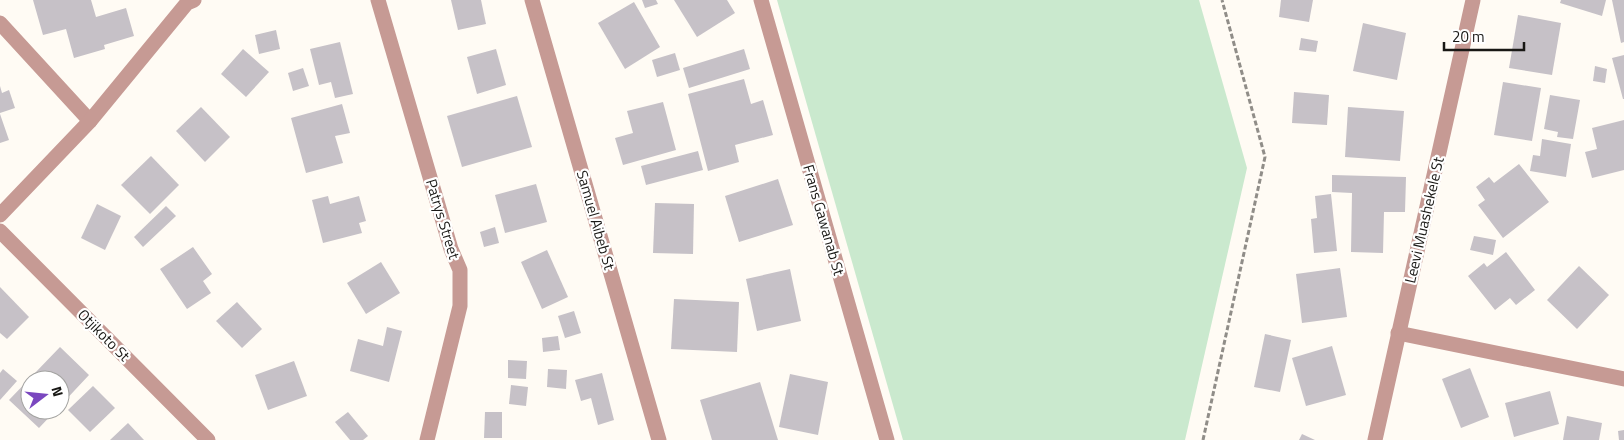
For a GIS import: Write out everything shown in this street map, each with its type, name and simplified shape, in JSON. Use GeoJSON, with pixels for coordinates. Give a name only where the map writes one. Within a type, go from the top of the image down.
{"type":"FeatureCollection","features":[{"type":"Feature","properties":{"kind":"street","name":"Patrys Street"},"geometry":{"type":"LineString","coordinates":[[378,0],[451,249],[460,270],[460,306],[426,440]]}},
{"type":"Feature","properties":{"kind":"street","name":"Samuel Aibeb St"},"geometry":{"type":"LineString","coordinates":[[532,0],[659,440]]}},
{"type":"Feature","properties":{"kind":"street","name":"Frans Gawanab St"},"geometry":{"type":"LineString","coordinates":[[761,0],[887,440]]}},
{"type":"Feature","properties":{"kind":"street","name":"Leevi Muashekele St"},"geometry":{"type":"LineString","coordinates":[[1375,440],[1473,0]]}},
{"type":"Feature","properties":{"kind":"street"},"geometry":{"type":"LineString","coordinates":[[0,215],[90,121],[188,1]]}},
{"type":"Feature","properties":{"kind":"street"},"geometry":{"type":"LineString","coordinates":[[0,23],[90,121]]}},
{"type":"Feature","properties":{"kind":"street","name":"Otjikoto St"},"geometry":{"type":"LineString","coordinates":[[0,231],[208,440]]}},
{"type":"Feature","properties":{"kind":"street"},"geometry":{"type":"LineString","coordinates":[[1398,333],[1624,379]]}},
{"type":"Feature","properties":{"kind":"path"},"geometry":{"type":"LineString","coordinates":[[1203,440],[1265,157],[1222,0]]}},
{"type":"Feature","properties":{"kind":"green space"},"geometry":{"type":"Polygon","coordinates":[[[777,0],[1199,0],[1247,168],[1185,440],[903,440],[777,0]]]}},
{"type":"Feature","properties":{"kind":"building"},"geometry":{"type":"Polygon","coordinates":[[[33,0],[91,0],[96,17],[126,8],[134,36],[104,45],[105,49],[74,58],[66,29],[43,35],[33,0]]]}},
{"type":"Feature","properties":{"kind":"building"},"geometry":{"type":"Polygon","coordinates":[[[451,0],[481,0],[486,24],[458,30],[451,0]]]}},
{"type":"Feature","properties":{"kind":"building"},"geometry":{"type":"Polygon","coordinates":[[[642,0],[656,0],[658,4],[645,8],[642,0]]]}},
{"type":"Feature","properties":{"kind":"building"},"geometry":{"type":"Polygon","coordinates":[[[674,0],[727,0],[735,13],[697,37],[674,0]]]}},
{"type":"Feature","properties":{"kind":"building"},"geometry":{"type":"Polygon","coordinates":[[[1281,0],[1313,0],[1309,22],[1279,17],[1281,0]]]}},
{"type":"Feature","properties":{"kind":"building"},"geometry":{"type":"Polygon","coordinates":[[[1561,0],[1606,0],[1602,16],[1560,3],[1561,0]]]}},
{"type":"Feature","properties":{"kind":"building"},"geometry":{"type":"Polygon","coordinates":[[[1612,0],[1624,0],[1624,42],[1621,43],[1612,0]]]}},
{"type":"Feature","properties":{"kind":"building"},"geometry":{"type":"Polygon","coordinates":[[[634,2],[660,47],[625,69],[598,23],[634,2]]]}},
{"type":"Feature","properties":{"kind":"building"},"geometry":{"type":"Polygon","coordinates":[[[1518,15],[1561,23],[1552,75],[1509,68],[1518,15]]]}},
{"type":"Feature","properties":{"kind":"building"},"geometry":{"type":"Polygon","coordinates":[[[1363,23],[1406,33],[1397,80],[1353,71],[1363,23]]]}},
{"type":"Feature","properties":{"kind":"building"},"geometry":{"type":"Polygon","coordinates":[[[276,30],[280,49],[259,54],[255,35],[276,30]]]}},
{"type":"Feature","properties":{"kind":"building"},"geometry":{"type":"Polygon","coordinates":[[[1301,38],[1318,41],[1316,52],[1299,50],[1301,38]]]}},
{"type":"Feature","properties":{"kind":"building"},"geometry":{"type":"Polygon","coordinates":[[[340,42],[353,94],[335,98],[331,82],[319,85],[310,49],[340,42]]]}},
{"type":"Feature","properties":{"kind":"building"},"geometry":{"type":"Polygon","coordinates":[[[243,49],[269,72],[246,97],[221,74],[243,49]]]}},
{"type":"Feature","properties":{"kind":"building"},"geometry":{"type":"Polygon","coordinates":[[[496,49],[506,85],[477,94],[467,57],[496,49]]]}},
{"type":"Feature","properties":{"kind":"building"},"geometry":{"type":"Polygon","coordinates":[[[744,49],[750,69],[689,88],[683,68],[744,49]]]}},
{"type":"Feature","properties":{"kind":"building"},"geometry":{"type":"Polygon","coordinates":[[[675,53],[680,70],[657,77],[652,60],[675,53]]]}},
{"type":"Feature","properties":{"kind":"building"},"geometry":{"type":"Polygon","coordinates":[[[1624,55],[1624,99],[1623,99],[1612,58],[1624,55]]]}},
{"type":"Feature","properties":{"kind":"building"},"geometry":{"type":"Polygon","coordinates":[[[1595,66],[1607,69],[1605,83],[1593,81],[1595,66]]]}},
{"type":"Feature","properties":{"kind":"building"},"geometry":{"type":"Polygon","coordinates":[[[303,68],[309,86],[293,91],[288,73],[303,68]]]}},
{"type":"Feature","properties":{"kind":"building"},"geometry":{"type":"Polygon","coordinates":[[[744,79],[751,104],[763,100],[773,135],[735,145],[739,162],[708,171],[688,94],[744,79]]]}},
{"type":"Feature","properties":{"kind":"building"},"geometry":{"type":"Polygon","coordinates":[[[1503,82],[1541,88],[1532,141],[1494,135],[1503,82]]]}},
{"type":"Feature","properties":{"kind":"building"},"geometry":{"type":"Polygon","coordinates":[[[0,86],[2,93],[9,90],[15,108],[0,113],[0,86]]]}},
{"type":"Feature","properties":{"kind":"building"},"geometry":{"type":"Polygon","coordinates":[[[1294,92],[1329,95],[1327,125],[1292,123],[1294,92]]]}},
{"type":"Feature","properties":{"kind":"building"},"geometry":{"type":"Polygon","coordinates":[[[1550,95],[1580,100],[1573,139],[1557,137],[1558,132],[1544,129],[1550,95]]]}},
{"type":"Feature","properties":{"kind":"building"},"geometry":{"type":"Polygon","coordinates":[[[517,96],[532,147],[462,167],[447,116],[517,96]]]}},
{"type":"Feature","properties":{"kind":"building"},"geometry":{"type":"Polygon","coordinates":[[[663,102],[676,150],[623,165],[615,138],[633,133],[627,111],[663,102]]]}},
{"type":"Feature","properties":{"kind":"building"},"geometry":{"type":"Polygon","coordinates":[[[342,104],[350,133],[335,136],[343,163],[306,173],[291,118],[342,104]]]}},
{"type":"Feature","properties":{"kind":"building"},"geometry":{"type":"Polygon","coordinates":[[[201,107],[230,137],[205,162],[176,131],[201,107]]]}},
{"type":"Feature","properties":{"kind":"building"},"geometry":{"type":"Polygon","coordinates":[[[1348,107],[1404,111],[1400,161],[1345,157],[1348,107]]]}},
{"type":"Feature","properties":{"kind":"building"},"geometry":{"type":"Polygon","coordinates":[[[0,114],[9,140],[0,143],[0,114]]]}},
{"type":"Feature","properties":{"kind":"building"},"geometry":{"type":"Polygon","coordinates":[[[1624,120],[1624,170],[1592,178],[1585,152],[1597,149],[1592,128],[1624,120]]]}},
{"type":"Feature","properties":{"kind":"building"},"geometry":{"type":"Polygon","coordinates":[[[1542,139],[1571,144],[1566,177],[1530,171],[1533,155],[1540,156],[1542,139]]]}},
{"type":"Feature","properties":{"kind":"building"},"geometry":{"type":"Polygon","coordinates":[[[698,151],[703,170],[646,185],[641,166],[698,151]]]}},
{"type":"Feature","properties":{"kind":"building"},"geometry":{"type":"Polygon","coordinates":[[[151,156],[179,185],[150,214],[121,185],[151,156]]]}},
{"type":"Feature","properties":{"kind":"building"},"geometry":{"type":"Polygon","coordinates":[[[1519,164],[1549,202],[1503,238],[1478,205],[1485,200],[1476,187],[1489,177],[1494,183],[1519,164]]]}},
{"type":"Feature","properties":{"kind":"building"},"geometry":{"type":"Polygon","coordinates":[[[1332,175],[1406,177],[1405,212],[1384,212],[1383,253],[1351,252],[1352,193],[1332,192],[1332,175]]]}},
{"type":"Feature","properties":{"kind":"building"},"geometry":{"type":"Polygon","coordinates":[[[778,179],[793,225],[739,242],[725,196],[778,179]]]}},
{"type":"Feature","properties":{"kind":"building"},"geometry":{"type":"Polygon","coordinates":[[[536,184],[547,222],[505,233],[495,195],[536,184]]]}},
{"type":"Feature","properties":{"kind":"building"},"geometry":{"type":"Polygon","coordinates":[[[1331,194],[1337,251],[1314,253],[1311,219],[1317,218],[1315,196],[1331,194]]]}},
{"type":"Feature","properties":{"kind":"building"},"geometry":{"type":"Polygon","coordinates":[[[328,196],[330,204],[359,196],[366,221],[359,223],[362,233],[323,243],[312,200],[328,196]]]}},
{"type":"Feature","properties":{"kind":"building"},"geometry":{"type":"Polygon","coordinates":[[[655,203],[694,204],[693,254],[653,253],[655,203]]]}},
{"type":"Feature","properties":{"kind":"building"},"geometry":{"type":"Polygon","coordinates":[[[97,204],[121,216],[105,250],[81,238],[97,204]]]}},
{"type":"Feature","properties":{"kind":"building"},"geometry":{"type":"Polygon","coordinates":[[[166,206],[176,216],[143,247],[134,237],[166,206]]]}},
{"type":"Feature","properties":{"kind":"building"},"geometry":{"type":"Polygon","coordinates":[[[495,227],[499,243],[484,247],[480,232],[495,227]]]}},
{"type":"Feature","properties":{"kind":"building"},"geometry":{"type":"Polygon","coordinates":[[[1474,236],[1496,240],[1493,255],[1470,250],[1474,236]]]}},
{"type":"Feature","properties":{"kind":"building"},"geometry":{"type":"Polygon","coordinates":[[[193,247],[212,274],[203,281],[211,293],[187,309],[160,269],[193,247]]]}},
{"type":"Feature","properties":{"kind":"building"},"geometry":{"type":"Polygon","coordinates":[[[547,250],[568,297],[542,309],[521,262],[547,250]]]}},
{"type":"Feature","properties":{"kind":"building"},"geometry":{"type":"Polygon","coordinates":[[[1506,252],[1535,290],[1516,305],[1510,298],[1495,310],[1468,276],[1484,263],[1487,267],[1506,252]]]}},
{"type":"Feature","properties":{"kind":"building"},"geometry":{"type":"Polygon","coordinates":[[[381,262],[400,293],[366,314],[347,283],[381,262]]]}},
{"type":"Feature","properties":{"kind":"building"},"geometry":{"type":"Polygon","coordinates":[[[1579,266],[1609,295],[1577,329],[1547,300],[1579,266]]]}},
{"type":"Feature","properties":{"kind":"building"},"geometry":{"type":"Polygon","coordinates":[[[1340,268],[1347,317],[1302,323],[1296,274],[1340,268]]]}},
{"type":"Feature","properties":{"kind":"building"},"geometry":{"type":"Polygon","coordinates":[[[790,269],[801,321],[757,331],[746,279],[790,269]]]}},
{"type":"Feature","properties":{"kind":"building"},"geometry":{"type":"Polygon","coordinates":[[[0,287],[29,317],[7,339],[0,333],[0,287]]]}},
{"type":"Feature","properties":{"kind":"building"},"geometry":{"type":"Polygon","coordinates":[[[674,299],[739,302],[737,352],[671,349],[674,299]]]}},
{"type":"Feature","properties":{"kind":"building"},"geometry":{"type":"Polygon","coordinates":[[[237,302],[262,329],[242,348],[216,321],[237,302]]]}},
{"type":"Feature","properties":{"kind":"building"},"geometry":{"type":"Polygon","coordinates":[[[574,311],[581,333],[565,338],[558,316],[574,311]]]}},
{"type":"Feature","properties":{"kind":"building"},"geometry":{"type":"Polygon","coordinates":[[[387,327],[402,331],[389,382],[350,371],[358,339],[383,346],[387,327]]]}},
{"type":"Feature","properties":{"kind":"building"},"geometry":{"type":"Polygon","coordinates":[[[1265,334],[1291,340],[1280,392],[1254,387],[1265,334]]]}},
{"type":"Feature","properties":{"kind":"building"},"geometry":{"type":"Polygon","coordinates":[[[558,336],[560,350],[543,352],[542,338],[558,336]]]}},
{"type":"Feature","properties":{"kind":"building"},"geometry":{"type":"Polygon","coordinates":[[[1332,346],[1346,395],[1306,406],[1292,358],[1332,346]]]}},
{"type":"Feature","properties":{"kind":"building"},"geometry":{"type":"Polygon","coordinates":[[[60,347],[89,375],[70,395],[70,370],[38,370],[60,347]]]}},
{"type":"Feature","properties":{"kind":"building"},"geometry":{"type":"Polygon","coordinates":[[[508,360],[527,361],[526,379],[508,378],[508,360]]]}},
{"type":"Feature","properties":{"kind":"building"},"geometry":{"type":"Polygon","coordinates":[[[294,361],[307,396],[268,410],[255,375],[294,361]]]}},
{"type":"Feature","properties":{"kind":"building"},"geometry":{"type":"Polygon","coordinates":[[[1470,368],[1489,417],[1461,428],[1442,379],[1470,368]]]}},
{"type":"Feature","properties":{"kind":"building"},"geometry":{"type":"Polygon","coordinates":[[[3,369],[17,381],[0,400],[0,373],[3,369]]]}},
{"type":"Feature","properties":{"kind":"building"},"geometry":{"type":"Polygon","coordinates":[[[548,369],[567,370],[566,389],[547,387],[548,369]]]}},
{"type":"Feature","properties":{"kind":"building"},"geometry":{"type":"Polygon","coordinates":[[[602,373],[614,420],[598,425],[591,398],[581,401],[575,380],[602,373]]]}},
{"type":"Feature","properties":{"kind":"building"},"geometry":{"type":"Polygon","coordinates":[[[790,374],[828,382],[818,435],[779,427],[790,374]]]}},
{"type":"Feature","properties":{"kind":"building"},"geometry":{"type":"Polygon","coordinates":[[[760,382],[778,440],[712,440],[700,400],[760,382]]]}},
{"type":"Feature","properties":{"kind":"building"},"geometry":{"type":"Polygon","coordinates":[[[511,385],[528,387],[526,406],[509,404],[511,385]]]}},
{"type":"Feature","properties":{"kind":"building"},"geometry":{"type":"Polygon","coordinates":[[[93,386],[115,408],[90,432],[70,412],[70,408],[93,386]]]}},
{"type":"Feature","properties":{"kind":"building"},"geometry":{"type":"Polygon","coordinates":[[[20,389],[20,410],[9,400],[20,389]]]}},
{"type":"Feature","properties":{"kind":"building"},"geometry":{"type":"Polygon","coordinates":[[[1550,391],[1559,424],[1514,437],[1505,403],[1550,391]]]}},
{"type":"Feature","properties":{"kind":"building"},"geometry":{"type":"Polygon","coordinates":[[[348,412],[368,436],[363,440],[350,440],[335,422],[348,412]]]}},
{"type":"Feature","properties":{"kind":"building"},"geometry":{"type":"Polygon","coordinates":[[[485,412],[502,412],[502,438],[484,438],[485,412]]]}},
{"type":"Feature","properties":{"kind":"building"},"geometry":{"type":"Polygon","coordinates":[[[1567,416],[1602,423],[1599,440],[1563,440],[1567,416]]]}},
{"type":"Feature","properties":{"kind":"building"},"geometry":{"type":"Polygon","coordinates":[[[30,420],[47,420],[39,428],[30,420]]]}},
{"type":"Feature","properties":{"kind":"building"},"geometry":{"type":"Polygon","coordinates":[[[128,423],[144,440],[110,440],[128,423]]]}},
{"type":"Feature","properties":{"kind":"building"},"geometry":{"type":"Polygon","coordinates":[[[1624,430],[1624,440],[1619,440],[1618,431],[1624,430]]]}},
{"type":"Feature","properties":{"kind":"building"},"geometry":{"type":"Polygon","coordinates":[[[1302,434],[1315,440],[1299,440],[1302,434]]]}}]}
